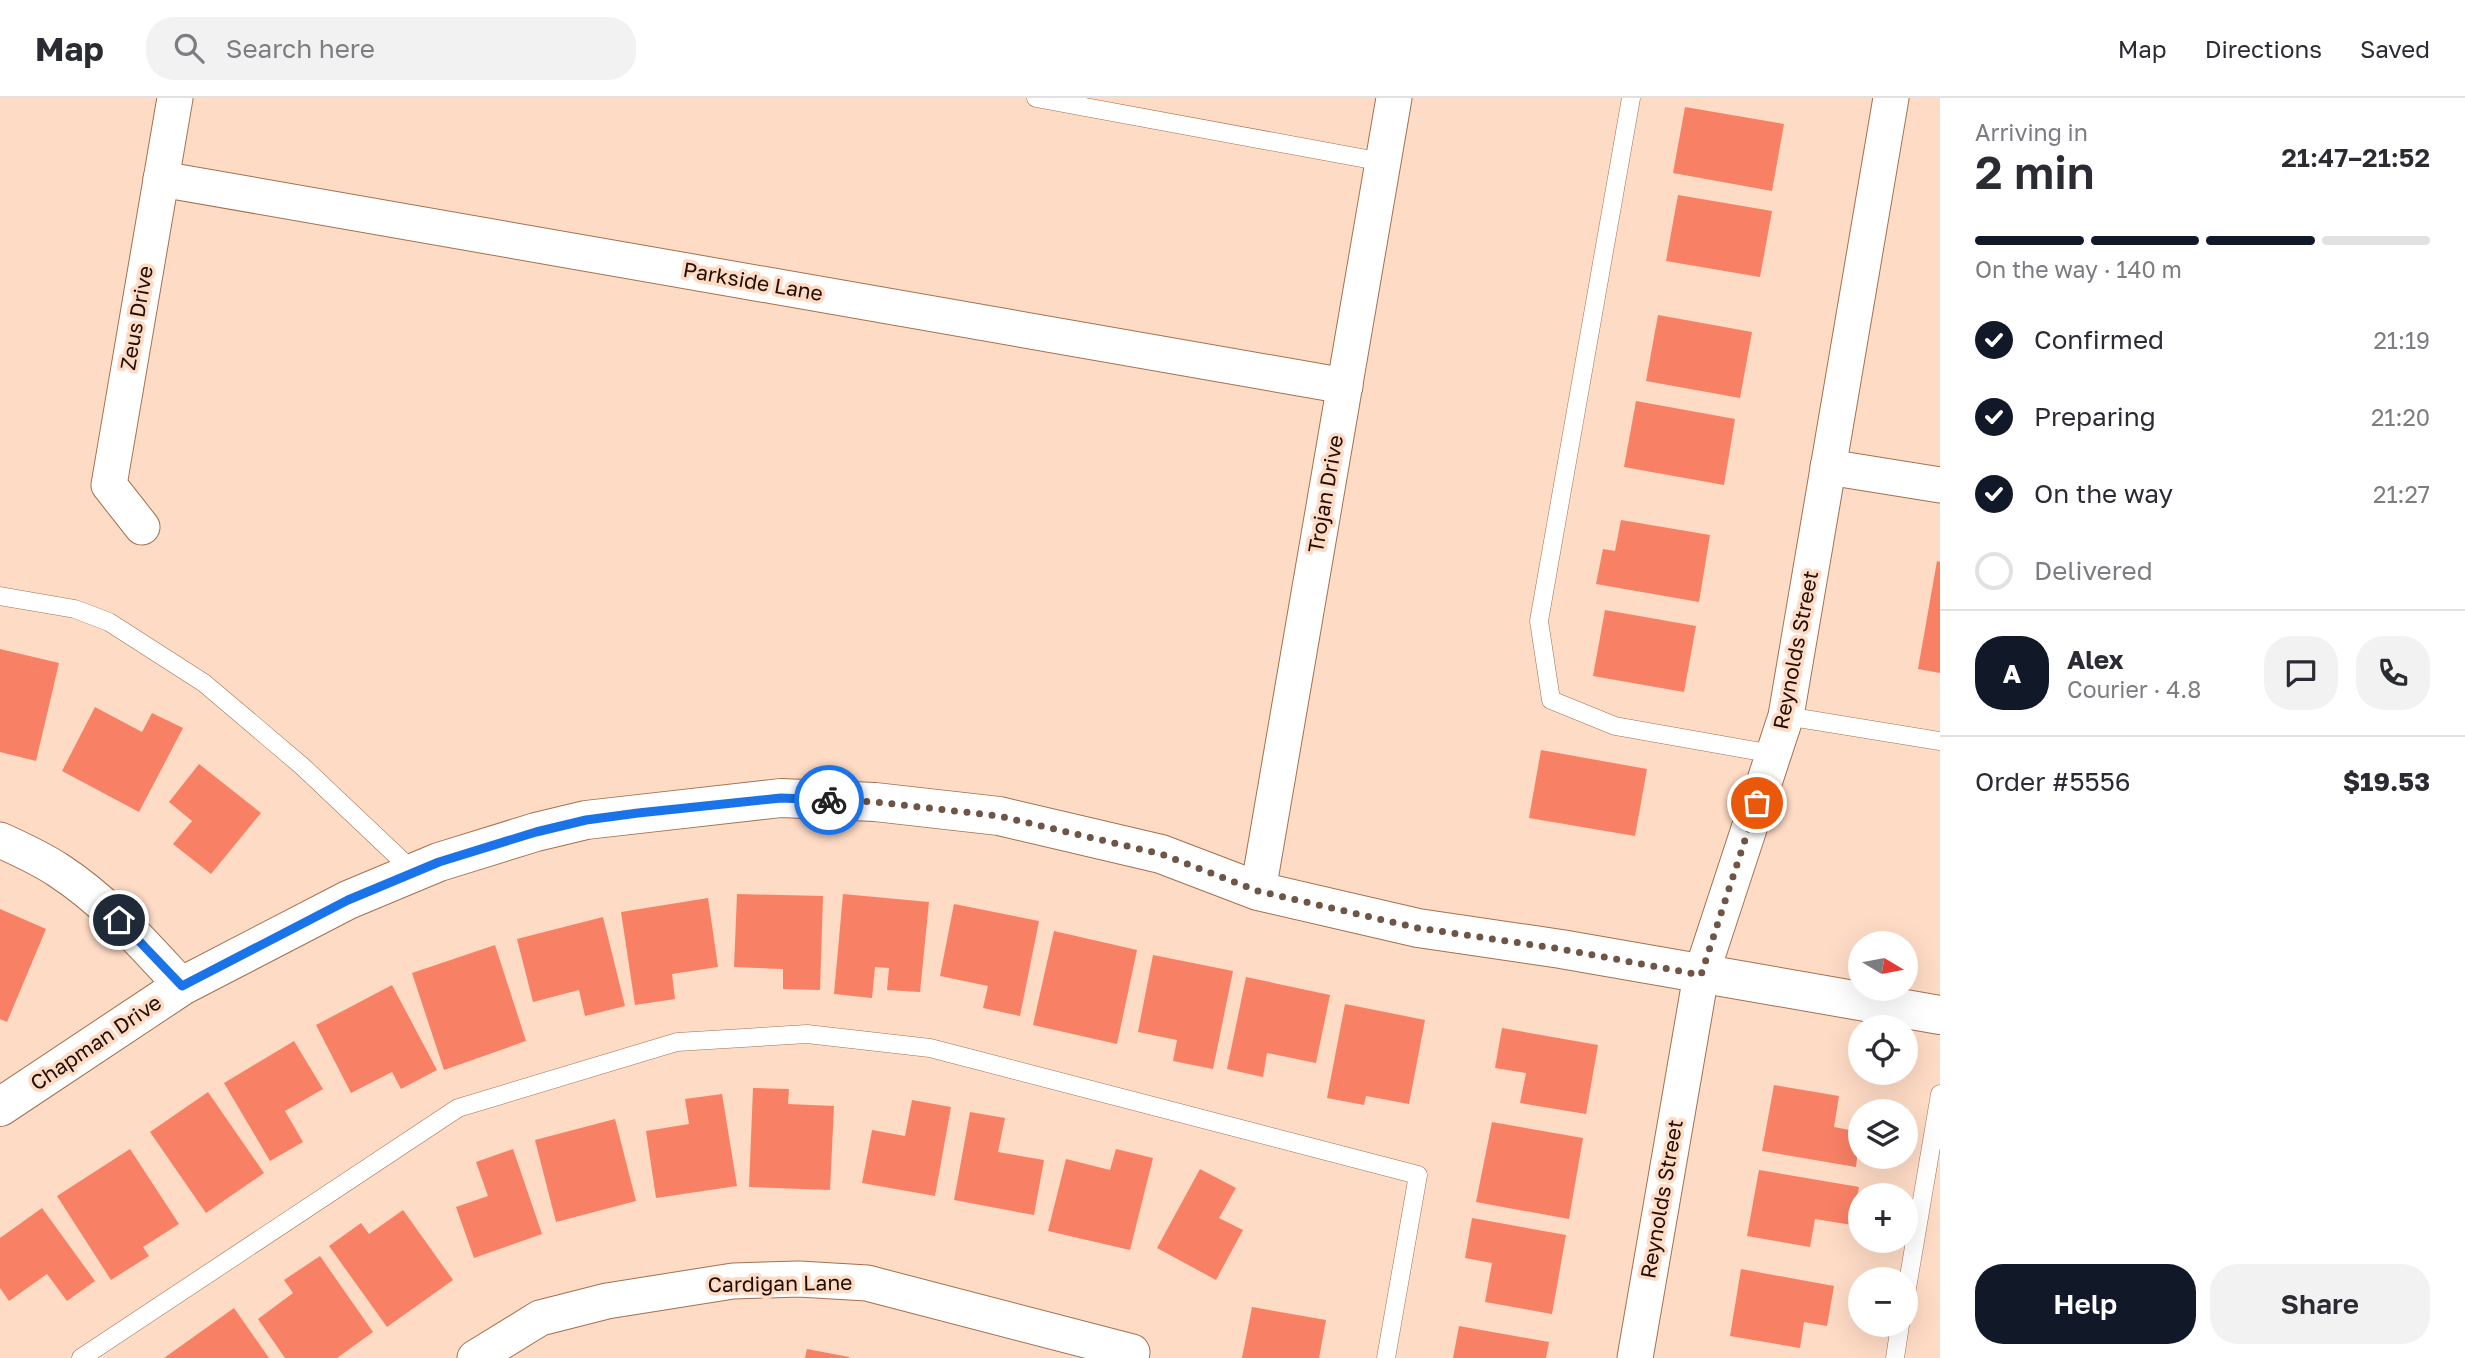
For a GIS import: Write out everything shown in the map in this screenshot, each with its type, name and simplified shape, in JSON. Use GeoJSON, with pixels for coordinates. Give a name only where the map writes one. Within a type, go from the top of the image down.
{"type":"FeatureCollection","features":[{"type":"Feature","properties":{"kind":"street","name":"Zeus Drive"},"geometry":{"type":"LineString","coordinates":[[142,527],[109,485],[175,98]]}},
{"type":"Feature","properties":{"kind":"street","name":"Trojan Drive"},"geometry":{"type":"LineString","coordinates":[[1258,891],[1394,98]]}},
{"type":"Feature","properties":{"kind":"street","name":"Reynolds Street"},"geometry":{"type":"LineString","coordinates":[[1635,1358],[1701,975],[1786,716],[1891,98]]}},
{"type":"Feature","properties":{"kind":"street","name":"Parkside Lane"},"geometry":{"type":"LineString","coordinates":[[161,179],[1345,386]]}},
{"type":"Feature","properties":{"kind":"street"},"geometry":{"type":"LineString","coordinates":[[1828,467],[1940,485]]}},
{"type":"Feature","properties":{"kind":"street","name":"Chapman Drive"},"geometry":{"type":"LineString","coordinates":[[0,1107],[182,986],[348,900],[439,862],[586,820],[781,798],[876,802],[999,816],[1161,854],[1258,891],[1418,928],[1561,949],[1940,1015]]}},
{"type":"Feature","properties":{"kind":"street"},"geometry":{"type":"LineString","coordinates":[[0,841],[60,871],[100,902],[182,986]]}},
{"type":"Feature","properties":{"kind":"street","name":"Cardigan Lane"},"geometry":{"type":"LineString","coordinates":[[475,1358],[540,1318],[607,1301],[733,1281],[799,1279],[867,1283],[1131,1355]]}},
{"type":"Feature","properties":{"kind":"lane"},"geometry":{"type":"LineString","coordinates":[[1036,98],[1383,162]]}},
{"type":"Feature","properties":{"kind":"lane"},"geometry":{"type":"LineString","coordinates":[[1631,98],[1539,621],[1551,700],[1615,726],[1773,754]]}},
{"type":"Feature","properties":{"kind":"lane"},"geometry":{"type":"LineString","coordinates":[[0,596],[75,609],[109,622],[204,683],[302,766],[414,872]]}},
{"type":"Feature","properties":{"kind":"lane"},"geometry":{"type":"LineString","coordinates":[[1786,716],[1940,741]]}},
{"type":"Feature","properties":{"kind":"lane"},"geometry":{"type":"LineString","coordinates":[[81,1358],[458,1108],[677,1042],[807,1034],[930,1048],[1418,1175],[1386,1358]]}},
{"type":"Feature","properties":{"kind":"lane"},"geometry":{"type":"LineString","coordinates":[[1911,1267],[1940,1094]]}},
{"type":"Feature","properties":{"kind":"lane"},"geometry":{"type":"LineString","coordinates":[[1895,1358],[1898,1337]]}},
{"type":"Feature","properties":{"kind":"building"},"geometry":{"type":"Polygon","coordinates":[[[1685,107],[1784,124],[1772,191],[1673,173],[1685,107]]]}},
{"type":"Feature","properties":{"kind":"building"},"geometry":{"type":"Polygon","coordinates":[[[1678,195],[1772,211],[1760,277],[1666,261],[1678,195]]]}},
{"type":"Feature","properties":{"kind":"building"},"geometry":{"type":"Polygon","coordinates":[[[1658,315],[1752,332],[1740,398],[1646,381],[1658,315]]]}},
{"type":"Feature","properties":{"kind":"building"},"geometry":{"type":"Polygon","coordinates":[[[1636,401],[1735,419],[1724,485],[1624,467],[1636,401]]]}},
{"type":"Feature","properties":{"kind":"building"},"geometry":{"type":"Polygon","coordinates":[[[1621,520],[1710,535],[1699,602],[1596,584],[1603,549],[1615,551],[1621,520]]]}},
{"type":"Feature","properties":{"kind":"building"},"geometry":{"type":"Polygon","coordinates":[[[1937,561],[1940,562],[1940,673],[1918,669],[1937,561]]]}},
{"type":"Feature","properties":{"kind":"building"},"geometry":{"type":"Polygon","coordinates":[[[1605,610],[1696,626],[1684,692],[1593,676],[1605,610]]]}},
{"type":"Feature","properties":{"kind":"building"},"geometry":{"type":"Polygon","coordinates":[[[0,649],[59,663],[36,761],[0,752],[0,649]]]}},
{"type":"Feature","properties":{"kind":"building"},"geometry":{"type":"Polygon","coordinates":[[[95,707],[142,732],[152,713],[183,728],[139,812],[62,771],[95,707]]]}},
{"type":"Feature","properties":{"kind":"building"},"geometry":{"type":"Polygon","coordinates":[[[1541,750],[1647,769],[1635,836],[1529,818],[1541,750]]]}},
{"type":"Feature","properties":{"kind":"building"},"geometry":{"type":"Polygon","coordinates":[[[199,764],[261,813],[211,874],[173,844],[192,821],[169,802],[199,764]]]}},
{"type":"Feature","properties":{"kind":"building"},"geometry":{"type":"Polygon","coordinates":[[[737,894],[823,896],[820,990],[783,989],[783,969],[734,967],[737,894]]]}},
{"type":"Feature","properties":{"kind":"building"},"geometry":{"type":"Polygon","coordinates":[[[843,894],[929,902],[920,992],[887,990],[889,968],[875,967],[872,998],[834,994],[843,894]]]}},
{"type":"Feature","properties":{"kind":"building"},"geometry":{"type":"Polygon","coordinates":[[[708,898],[718,967],[672,974],[675,999],[635,1005],[621,912],[708,898]]]}},
{"type":"Feature","properties":{"kind":"building"},"geometry":{"type":"Polygon","coordinates":[[[954,904],[1039,921],[1020,1016],[983,1008],[988,986],[940,976],[954,904]]]}},
{"type":"Feature","properties":{"kind":"building"},"geometry":{"type":"Polygon","coordinates":[[[0,909],[46,929],[7,1022],[0,1019],[0,909]]]}},
{"type":"Feature","properties":{"kind":"building"},"geometry":{"type":"Polygon","coordinates":[[[603,917],[625,1006],[585,1016],[579,990],[533,1002],[517,939],[603,917]]]}},
{"type":"Feature","properties":{"kind":"building"},"geometry":{"type":"Polygon","coordinates":[[[1054,931],[1137,950],[1117,1044],[1033,1025],[1054,931]]]}},
{"type":"Feature","properties":{"kind":"building"},"geometry":{"type":"Polygon","coordinates":[[[495,945],[526,1041],[444,1070],[412,973],[495,945]]]}},
{"type":"Feature","properties":{"kind":"building"},"geometry":{"type":"Polygon","coordinates":[[[1153,955],[1233,971],[1213,1069],[1173,1061],[1177,1040],[1138,1032],[1153,955]]]}},
{"type":"Feature","properties":{"kind":"building"},"geometry":{"type":"Polygon","coordinates":[[[1246,977],[1330,995],[1316,1063],[1267,1053],[1263,1077],[1227,1069],[1246,977]]]}},
{"type":"Feature","properties":{"kind":"building"},"geometry":{"type":"Polygon","coordinates":[[[392,985],[437,1070],[401,1089],[392,1072],[351,1093],[316,1025],[392,985]]]}},
{"type":"Feature","properties":{"kind":"building"},"geometry":{"type":"Polygon","coordinates":[[[1345,1004],[1425,1020],[1409,1104],[1366,1096],[1364,1105],[1327,1098],[1345,1004]]]}},
{"type":"Feature","properties":{"kind":"building"},"geometry":{"type":"Polygon","coordinates":[[[1502,1028],[1598,1045],[1586,1114],[1520,1103],[1526,1073],[1495,1068],[1502,1028]]]}},
{"type":"Feature","properties":{"kind":"building"},"geometry":{"type":"Polygon","coordinates":[[[294,1041],[323,1089],[285,1111],[303,1142],[270,1161],[224,1083],[294,1041]]]}},
{"type":"Feature","properties":{"kind":"building"},"geometry":{"type":"Polygon","coordinates":[[[1774,1085],[1839,1096],[1834,1127],[1848,1130],[1848,1166],[1762,1151],[1774,1085]]]}},
{"type":"Feature","properties":{"kind":"building"},"geometry":{"type":"Polygon","coordinates":[[[753,1088],[789,1089],[788,1104],[834,1106],[830,1190],[749,1187],[753,1088]]]}},
{"type":"Feature","properties":{"kind":"building"},"geometry":{"type":"Polygon","coordinates":[[[208,1092],[264,1173],[206,1213],[150,1132],[208,1092]]]}},
{"type":"Feature","properties":{"kind":"building"},"geometry":{"type":"Polygon","coordinates":[[[722,1094],[737,1186],[656,1198],[646,1131],[689,1124],[685,1099],[722,1094]]]}},
{"type":"Feature","properties":{"kind":"building"},"geometry":{"type":"Polygon","coordinates":[[[912,1100],[951,1107],[935,1196],[862,1183],[872,1130],[905,1136],[912,1100]]]}},
{"type":"Feature","properties":{"kind":"building"},"geometry":{"type":"Polygon","coordinates":[[[970,1112],[1005,1118],[998,1152],[1044,1160],[1034,1215],[954,1200],[970,1112]]]}},
{"type":"Feature","properties":{"kind":"building"},"geometry":{"type":"Polygon","coordinates":[[[615,1119],[636,1201],[556,1222],[535,1140],[615,1119]]]}},
{"type":"Feature","properties":{"kind":"building"},"geometry":{"type":"Polygon","coordinates":[[[1492,1122],[1583,1138],[1569,1219],[1476,1202],[1492,1122]]]}},
{"type":"Feature","properties":{"kind":"building"},"geometry":{"type":"Polygon","coordinates":[[[130,1149],[179,1224],[143,1247],[149,1256],[111,1280],[57,1196],[130,1149]]]}},
{"type":"Feature","properties":{"kind":"building"},"geometry":{"type":"Polygon","coordinates":[[[513,1149],[542,1234],[474,1258],[456,1207],[488,1196],[476,1162],[513,1149]]]}},
{"type":"Feature","properties":{"kind":"building"},"geometry":{"type":"Polygon","coordinates":[[[1116,1149],[1153,1158],[1130,1250],[1048,1231],[1066,1159],[1110,1170],[1116,1149]]]}},
{"type":"Feature","properties":{"kind":"building"},"geometry":{"type":"Polygon","coordinates":[[[1200,1169],[1236,1188],[1219,1218],[1243,1230],[1216,1280],[1157,1248],[1200,1169]]]}},
{"type":"Feature","properties":{"kind":"building"},"geometry":{"type":"Polygon","coordinates":[[[1759,1170],[1848,1185],[1848,1224],[1815,1219],[1810,1247],[1747,1236],[1759,1170]]]}},
{"type":"Feature","properties":{"kind":"building"},"geometry":{"type":"Polygon","coordinates":[[[42,1208],[95,1281],[67,1301],[47,1274],[9,1301],[0,1288],[0,1238],[42,1208]]]}},
{"type":"Feature","properties":{"kind":"building"},"geometry":{"type":"Polygon","coordinates":[[[403,1210],[453,1280],[387,1327],[329,1246],[361,1223],[369,1234],[403,1210]]]}},
{"type":"Feature","properties":{"kind":"building"},"geometry":{"type":"Polygon","coordinates":[[[1472,1218],[1566,1235],[1552,1314],[1485,1302],[1492,1263],[1465,1258],[1472,1218]]]}},
{"type":"Feature","properties":{"kind":"building"},"geometry":{"type":"Polygon","coordinates":[[[320,1256],[373,1332],[337,1358],[285,1358],[258,1319],[293,1293],[284,1280],[320,1256]]]}},
{"type":"Feature","properties":{"kind":"building"},"geometry":{"type":"Polygon","coordinates":[[[1741,1269],[1834,1286],[1827,1326],[1804,1322],[1800,1348],[1730,1336],[1741,1269]]]}},
{"type":"Feature","properties":{"kind":"building"},"geometry":{"type":"Polygon","coordinates":[[[1252,1307],[1326,1320],[1319,1358],[1242,1358],[1252,1307]]]}},
{"type":"Feature","properties":{"kind":"building"},"geometry":{"type":"Polygon","coordinates":[[[234,1308],[269,1358],[164,1358],[234,1308]]]}},
{"type":"Feature","properties":{"kind":"building"},"geometry":{"type":"Polygon","coordinates":[[[1459,1326],[1549,1342],[1546,1358],[1453,1358],[1459,1326]]]}},
{"type":"Feature","properties":{"kind":"building"},"geometry":{"type":"Polygon","coordinates":[[[807,1349],[849,1357],[849,1358],[805,1358],[807,1349]]]}},
{"type":"Feature","properties":{"kind":"way so far"},"geometry":{"type":"LineString","coordinates":[[829,800],[876,802],[999,816],[1161,854],[1258,891],[1418,928],[1561,949],[1701,975],[1757,803]]}},
{"type":"Feature","properties":{"kind":"route"},"geometry":{"type":"LineString","coordinates":[[119,920],[182,986],[348,900],[439,862],[536,832],[586,820],[638,813],[781,798],[829,800]]}}]}
